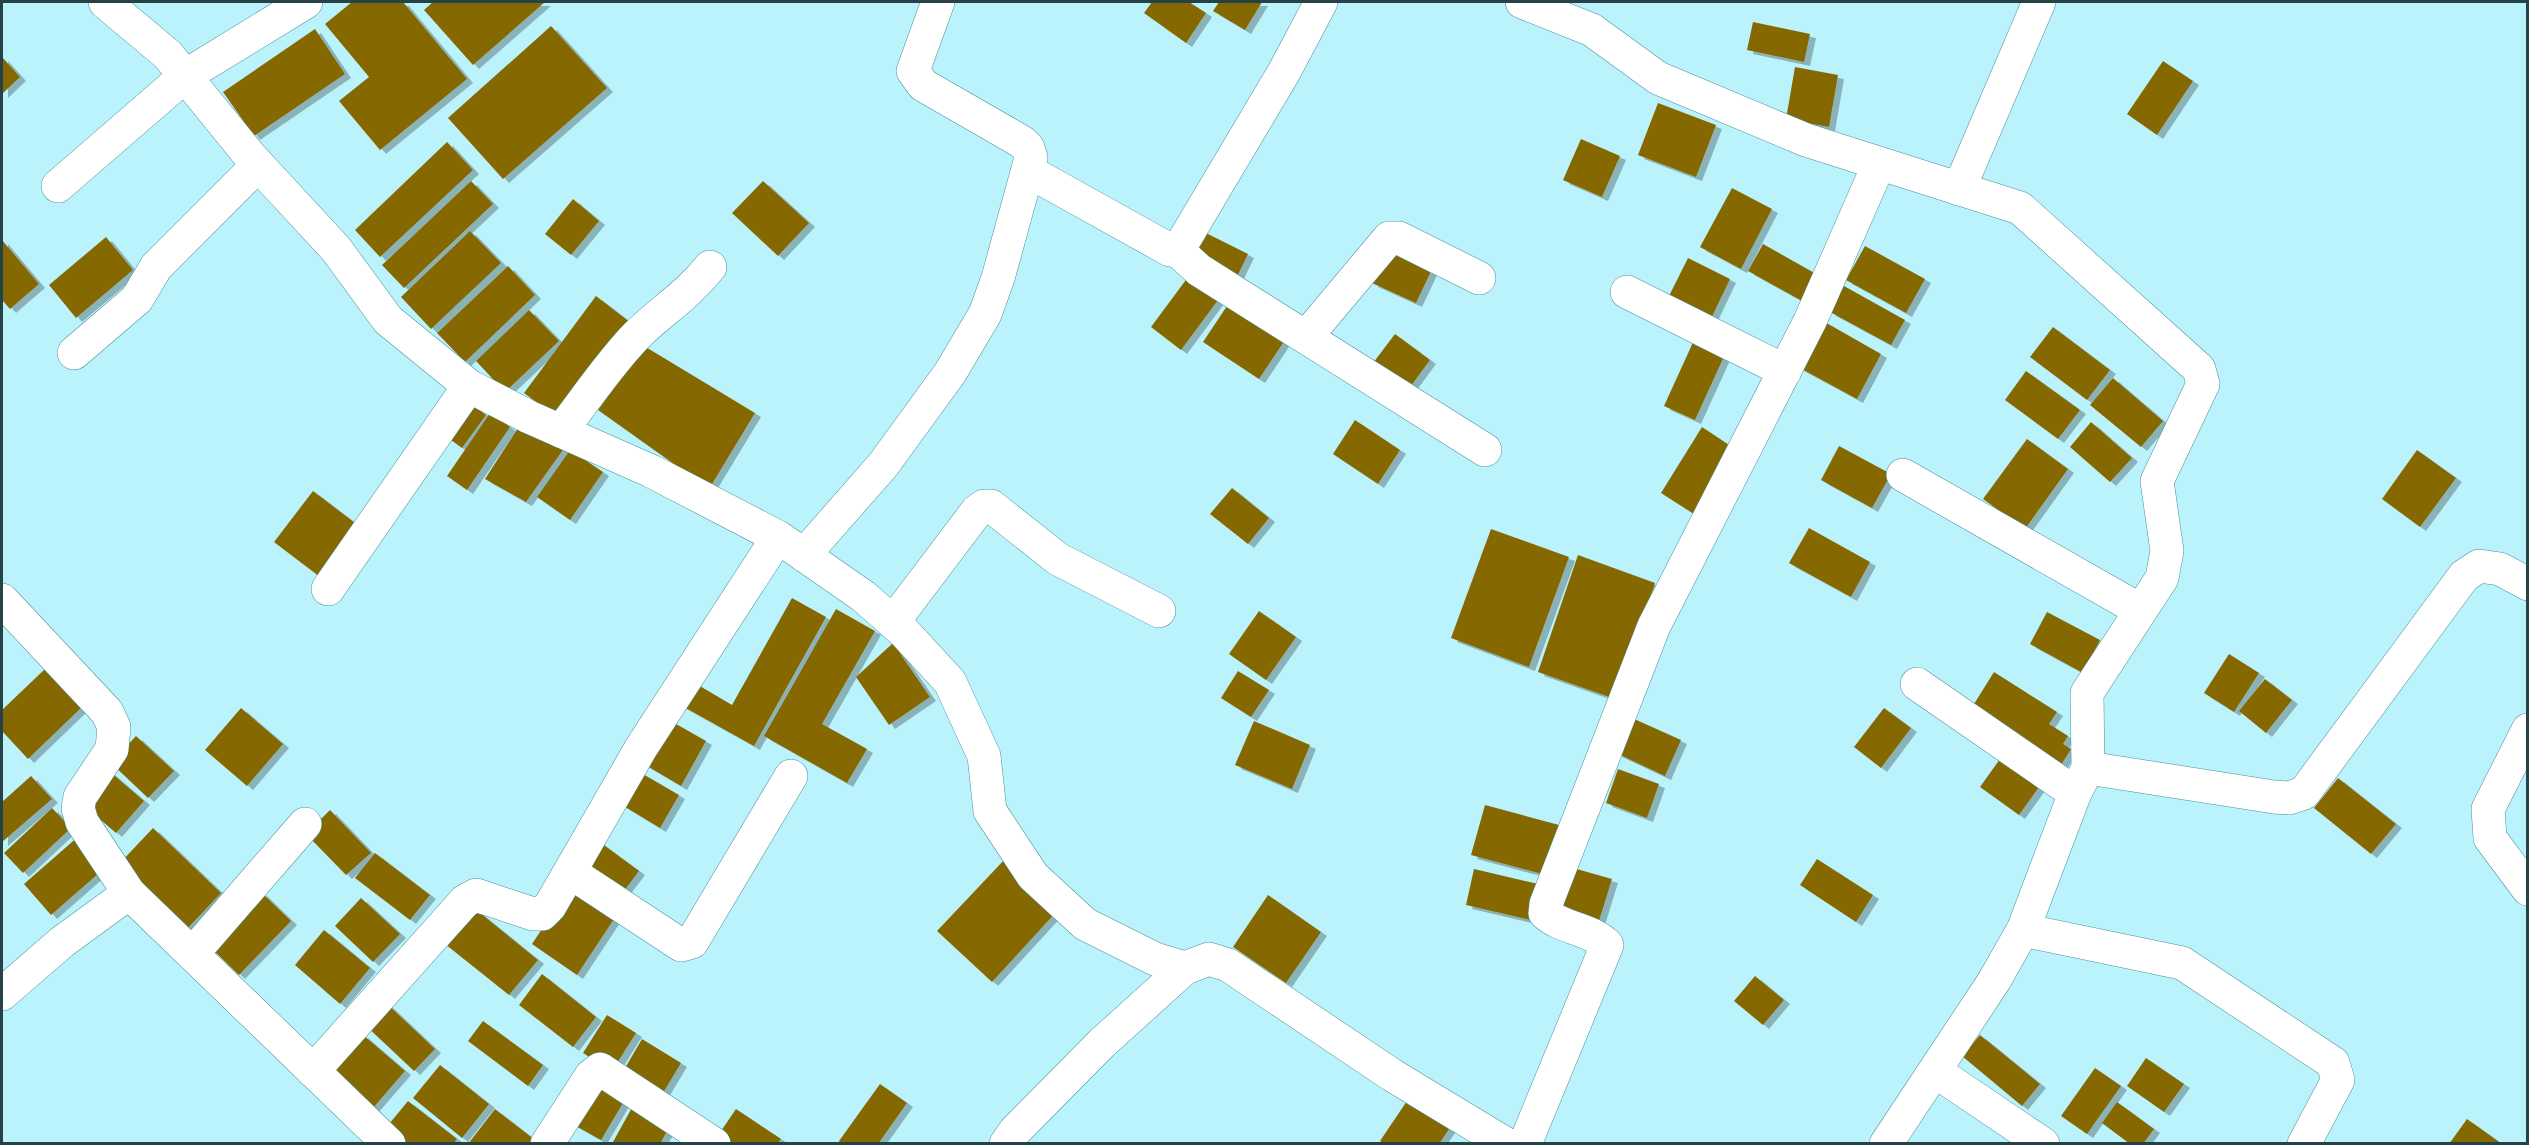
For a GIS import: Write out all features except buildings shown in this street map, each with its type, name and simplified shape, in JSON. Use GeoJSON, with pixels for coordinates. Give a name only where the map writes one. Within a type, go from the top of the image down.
{"type":"FeatureCollection","features":[{"type":"Feature","properties":{"kind":"street"},"geometry":{"type":"LineString","coordinates":[[105,2],[168,56],[258,165],[336,249],[388,320],[469,386],[561,431],[651,471],[778,537],[863,596],[893,622],[950,682],[984,756],[990,811],[1033,876],[1085,924],[1155,959],[1185,968]]}},
{"type":"Feature","properties":{"kind":"street"},"geometry":{"type":"LineString","coordinates":[[58,186],[185,76],[306,2]]}},
{"type":"Feature","properties":{"kind":"street"},"geometry":{"type":"LineString","coordinates":[[804,555],[883,465],[950,373],[979,324],[998,278],[1028,171],[1031,158],[1028,148],[1022,142],[923,86],[916,77],[913,70],[938,2]]}},
{"type":"Feature","properties":{"kind":"street"},"geometry":{"type":"LineString","coordinates":[[1028,171],[1170,250],[1180,247],[1278,82],[1322,2]]}},
{"type":"Feature","properties":{"kind":"street"},"geometry":{"type":"LineString","coordinates":[[1522,2],[1592,30],[1658,78],[1806,140],[2020,208],[2199,369],[2202,375],[2203,384],[2157,481],[2167,551],[2162,578],[2087,693],[2081,781],[2023,930],[1994,981],[1886,1143]]}},
{"type":"Feature","properties":{"kind":"street"},"geometry":{"type":"LineString","coordinates":[[1959,189],[2040,2]]}},
{"type":"Feature","properties":{"kind":"street"},"geometry":{"type":"LineString","coordinates":[[1525,1143],[1607,945],[1600,938],[1552,919],[1545,913],[1546,904],[1654,626],[1810,321],[1879,164]]}},
{"type":"Feature","properties":{"kind":"street"},"geometry":{"type":"LineString","coordinates":[[74,353],[137,299],[156,267],[258,165]]}},
{"type":"Feature","properties":{"kind":"street"},"geometry":{"type":"LineString","coordinates":[[1306,337],[1389,238],[1399,238],[1479,278]]}},
{"type":"Feature","properties":{"kind":"street"},"geometry":{"type":"LineString","coordinates":[[1176,249],[1199,270],[1485,450]]}},
{"type":"Feature","properties":{"kind":"street"},"geometry":{"type":"LineString","coordinates":[[561,431],[614,360],[638,334],[696,285],[710,267]]}},
{"type":"Feature","properties":{"kind":"street"},"geometry":{"type":"LineString","coordinates":[[1627,292],[1785,371]]}},
{"type":"Feature","properties":{"kind":"street"},"geometry":{"type":"LineString","coordinates":[[328,589],[469,386]]}},
{"type":"Feature","properties":{"kind":"street"},"geometry":{"type":"LineString","coordinates":[[1903,475],[2140,610]]}},
{"type":"Feature","properties":{"kind":"street"},"geometry":{"type":"LineString","coordinates":[[893,622],[977,511],[984,506],[991,506],[1058,559],[1160,611]]}},
{"type":"Feature","properties":{"kind":"street"},"geometry":{"type":"LineString","coordinates":[[313,1071],[465,901],[476,895],[533,914],[542,914],[550,906],[641,748],[778,537]]}},
{"type":"Feature","properties":{"kind":"street"},"geometry":{"type":"LineString","coordinates":[[1917,684],[2081,781],[2289,798],[2304,793],[2464,576],[2479,566],[2489,567],[2500,569],[2528,584]]}},
{"type":"Feature","properties":{"kind":"street"},"geometry":{"type":"LineString","coordinates":[[2,600],[108,712],[114,727],[112,749],[80,797],[78,808],[82,822],[129,893],[389,1143]]}},
{"type":"Feature","properties":{"kind":"street"},"geometry":{"type":"LineString","coordinates":[[2528,730],[2488,808],[2490,838],[2528,889]]}},
{"type":"Feature","properties":{"kind":"street"},"geometry":{"type":"LineString","coordinates":[[570,872],[681,945],[687,945],[692,942],[791,776]]}},
{"type":"Feature","properties":{"kind":"street"},"geometry":{"type":"LineString","coordinates":[[193,953],[305,824]]}},
{"type":"Feature","properties":{"kind":"street"},"geometry":{"type":"LineString","coordinates":[[2,994],[62,942],[129,893]]}},
{"type":"Feature","properties":{"kind":"street"},"geometry":{"type":"LineString","coordinates":[[2023,930],[2182,963],[2332,1064],[2338,1080],[2304,1143]]}},
{"type":"Feature","properties":{"kind":"street"},"geometry":{"type":"LineString","coordinates":[[1006,1143],[1015,1131],[1102,1043],[1185,968],[1209,959],[1228,965],[1392,1075],[1506,1143]]}},
{"type":"Feature","properties":{"kind":"street"},"geometry":{"type":"LineString","coordinates":[[547,1143],[591,1076],[600,1069],[714,1143]]}},
{"type":"Feature","properties":{"kind":"street"},"geometry":{"type":"LineString","coordinates":[[1935,1071],[2043,1143]]}}]}
